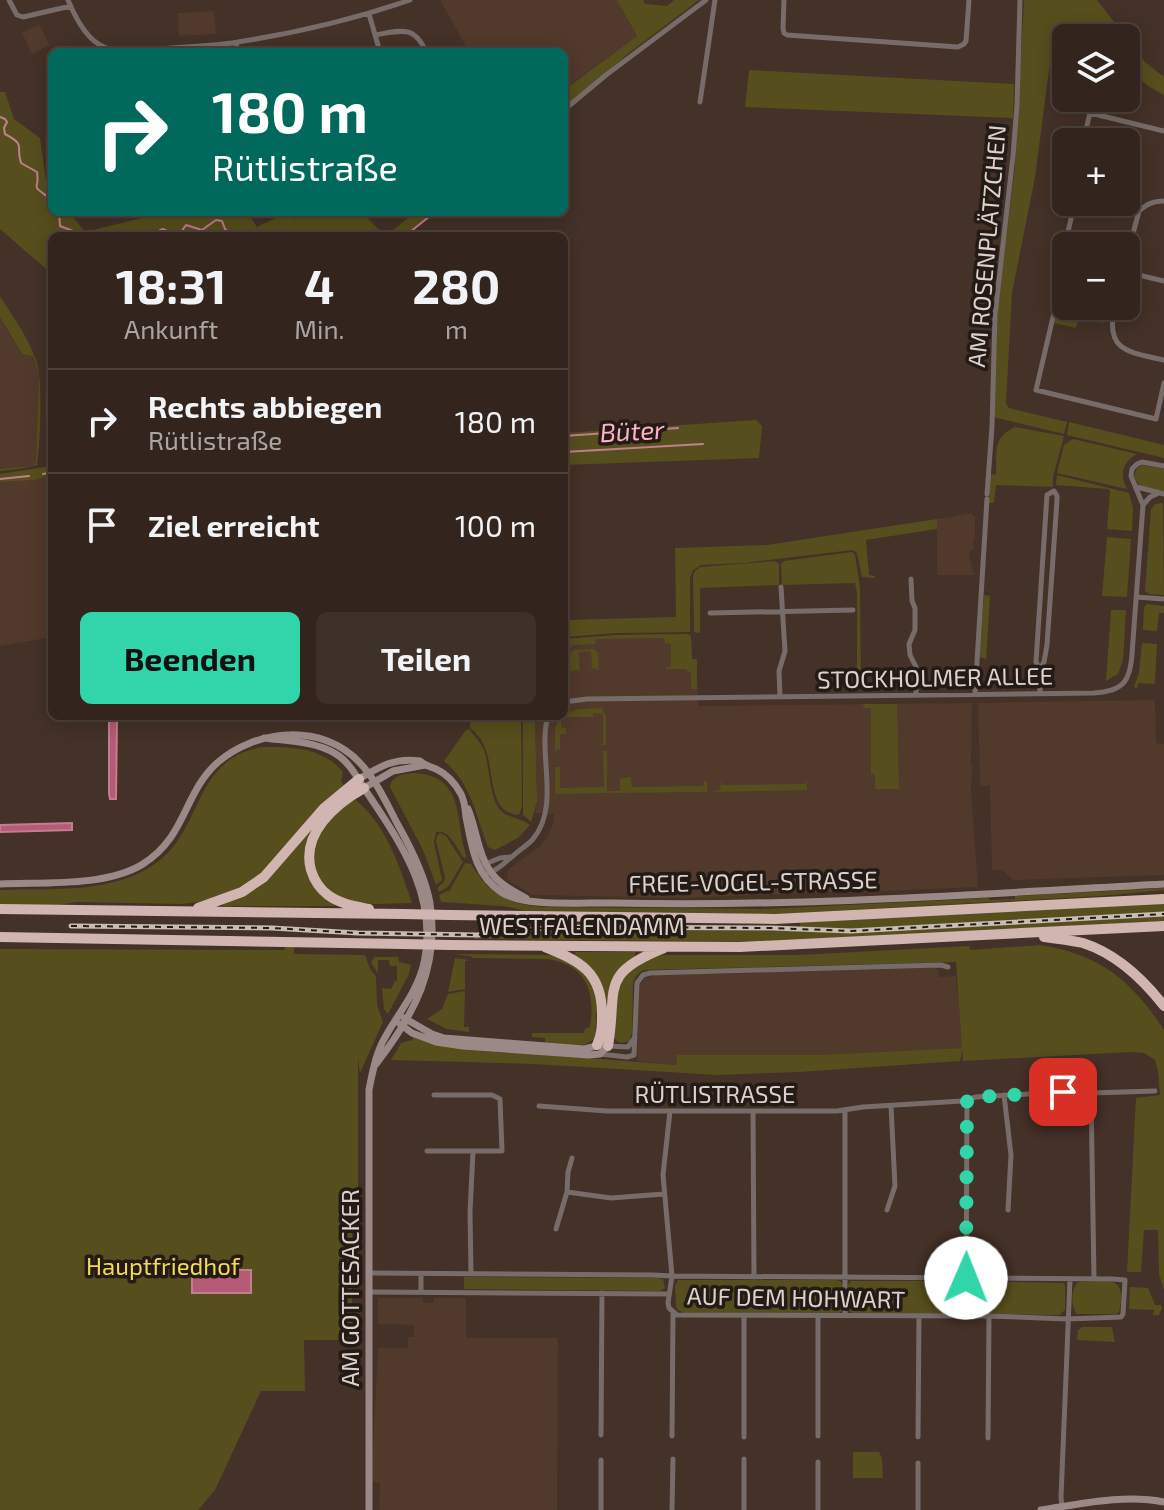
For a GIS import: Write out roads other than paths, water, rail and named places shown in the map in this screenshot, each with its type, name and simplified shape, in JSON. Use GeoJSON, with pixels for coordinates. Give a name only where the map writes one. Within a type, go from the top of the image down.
{"type":"FeatureCollection","features":[{"type":"Feature","properties":{"kind":"highway"},"geometry":{"type":"LineString","coordinates":[[185,912],[230,898],[254,885],[272,869],[324,808],[366,781]]}},
{"type":"Feature","properties":{"kind":"highway"},"geometry":{"type":"LineString","coordinates":[[366,781],[333,811],[313,835],[310,868],[322,890],[336,900],[387,914]]}},
{"type":"Feature","properties":{"kind":"highway","name":"WESTFALENDAMM"},"geometry":{"type":"LineString","coordinates":[[0,909],[775,919],[1164,899]]}},
{"type":"Feature","properties":{"kind":"highway","name":"WESTFALENDAMM"},"geometry":{"type":"LineString","coordinates":[[0,937],[450,945],[782,946],[1164,926]]}},
{"type":"Feature","properties":{"kind":"highway"},"geometry":{"type":"LineString","coordinates":[[1031,933],[1078,942],[1103,951],[1138,977],[1164,1006]]}},
{"type":"Feature","properties":{"kind":"highway"},"geometry":{"type":"LineString","coordinates":[[539,945],[578,961],[591,974],[601,998],[602,1048]]}},
{"type":"Feature","properties":{"kind":"highway"},"geometry":{"type":"LineString","coordinates":[[602,1048],[618,978],[635,960],[670,946]]}},
{"type":"Feature","properties":{"kind":"street"},"geometry":{"type":"LineString","coordinates":[[9,0],[17,15],[23,17],[70,3],[92,40],[106,48]]}},
{"type":"Feature","properties":{"kind":"street"},"geometry":{"type":"LineString","coordinates":[[183,48],[236,43],[301,30],[369,14],[410,0]]}},
{"type":"Feature","properties":{"kind":"street"},"geometry":{"type":"LineString","coordinates":[[568,107],[706,0]]}},
{"type":"Feature","properties":{"kind":"street"},"geometry":{"type":"LineString","coordinates":[[700,102],[715,0]]}},
{"type":"Feature","properties":{"kind":"street"},"geometry":{"type":"LineString","coordinates":[[784,0],[783,28],[787,35],[958,47],[966,41],[969,0]]}},
{"type":"Feature","properties":{"kind":"street","name":"AM ROSENPLÄTZCHEN"},"geometry":{"type":"LineString","coordinates":[[975,694],[992,426],[995,315],[1013,156],[1020,0]]}},
{"type":"Feature","properties":{"kind":"street"},"geometry":{"type":"LineString","coordinates":[[369,14],[379,48]]}},
{"type":"Feature","properties":{"kind":"street"},"geometry":{"type":"LineString","coordinates":[[375,35],[401,30],[412,33],[421,40],[424,48]]}},
{"type":"Feature","properties":{"kind":"street"},"geometry":{"type":"LineString","coordinates":[[236,43],[237,48]]}},
{"type":"Feature","properties":{"kind":"street"},"geometry":{"type":"LineString","coordinates":[[1086,128],[1090,113],[1164,131]]}},
{"type":"Feature","properties":{"kind":"street"},"geometry":{"type":"LineString","coordinates":[[1133,232],[1139,211],[1153,201],[1164,201]]}},
{"type":"Feature","properties":{"kind":"street"},"geometry":{"type":"LineString","coordinates":[[1140,275],[1164,281]]}},
{"type":"Feature","properties":{"kind":"street"},"geometry":{"type":"LineString","coordinates":[[1052,320],[1036,390],[1156,419],[1164,383]]}},
{"type":"Feature","properties":{"kind":"street"},"geometry":{"type":"LineString","coordinates":[[1113,320],[1113,337],[1120,347],[1164,360]]}},
{"type":"Feature","properties":{"kind":"street"},"geometry":{"type":"LineString","coordinates":[[1162,493],[1137,487],[1131,476],[1137,464],[1164,466]]}},
{"type":"Feature","properties":{"kind":"street","name":"STOCKHOLMER ALLEE"},"geometry":{"type":"LineString","coordinates":[[568,701],[1103,692],[1115,689],[1123,684],[1131,666],[1143,505],[1137,487]]}},
{"type":"Feature","properties":{"kind":"street"},"geometry":{"type":"LineString","coordinates":[[1040,669],[1036,662],[1047,495],[1054,491],[1057,496],[1047,645],[1040,669],[1040,693]]}},
{"type":"Feature","properties":{"kind":"street"},"geometry":{"type":"LineString","coordinates":[[1143,505],[1150,497],[1162,493]]}},
{"type":"Feature","properties":{"kind":"street"},"geometry":{"type":"LineString","coordinates":[[911,579],[915,630],[909,644],[916,667],[916,695]]}},
{"type":"Feature","properties":{"kind":"street"},"geometry":{"type":"LineString","coordinates":[[780,697],[779,671],[785,651],[781,587]]}},
{"type":"Feature","properties":{"kind":"street"},"geometry":{"type":"LineString","coordinates":[[1136,597],[1164,599]]}},
{"type":"Feature","properties":{"kind":"street"},"geometry":{"type":"LineString","coordinates":[[710,613],[853,610]]}},
{"type":"Feature","properties":{"kind":"street"},"geometry":{"type":"LineString","coordinates":[[366,781],[382,765],[397,760],[420,761],[444,773],[453,781],[464,802],[473,853],[484,869],[501,867],[530,842],[544,818],[548,720]]}},
{"type":"Feature","properties":{"kind":"street","name":"AM GOTTESACKER"},"geometry":{"type":"LineString","coordinates":[[0,884],[90,880],[112,876],[144,863],[176,832],[199,784],[216,764],[242,745],[264,738],[303,743],[333,752],[366,781],[413,869],[424,903],[426,935],[423,965],[416,986],[402,1021],[383,1041],[370,1086],[369,1510]]}},
{"type":"Feature","properties":{"kind":"street","name":"FREIE-VOGEL-STRASSE"},"geometry":{"type":"LineString","coordinates":[[484,869],[490,884],[504,894],[546,902],[777,904],[1164,884]]}},
{"type":"Feature","properties":{"kind":"street"},"geometry":{"type":"LineString","coordinates":[[602,1048],[631,1057],[635,1052],[637,983],[643,975],[650,973],[948,967]]}},
{"type":"Feature","properties":{"kind":"street"},"geometry":{"type":"LineString","coordinates":[[402,1021],[444,1038],[574,1048],[628,1047],[635,1037]]}},
{"type":"Feature","properties":{"kind":"street","name":"RÜTLISTRASSE"},"geometry":{"type":"LineString","coordinates":[[539,1106],[607,1111],[845,1110],[1004,1095],[1155,1091]]}},
{"type":"Feature","properties":{"kind":"street"},"geometry":{"type":"LineString","coordinates":[[1091,1093],[1094,1279]]}},
{"type":"Feature","properties":{"kind":"street"},"geometry":{"type":"LineString","coordinates":[[427,1151],[502,1151],[500,1099],[492,1095],[434,1095]]}},
{"type":"Feature","properties":{"kind":"street"},"geometry":{"type":"LineString","coordinates":[[1004,1095],[1011,1155],[1008,1210]]}},
{"type":"Feature","properties":{"kind":"street"},"geometry":{"type":"LineString","coordinates":[[966,1316],[967,1099]]}},
{"type":"Feature","properties":{"kind":"street"},"geometry":{"type":"LineString","coordinates":[[887,1210],[895,1186],[891,1106]]}},
{"type":"Feature","properties":{"kind":"street"},"geometry":{"type":"LineString","coordinates":[[845,1110],[845,1316]]}},
{"type":"Feature","properties":{"kind":"street"},"geometry":{"type":"LineString","coordinates":[[670,1111],[664,1155],[664,1194],[672,1276]]}},
{"type":"Feature","properties":{"kind":"street"},"geometry":{"type":"LineString","coordinates":[[753,1111],[754,1277]]}},
{"type":"Feature","properties":{"kind":"street"},"geometry":{"type":"LineString","coordinates":[[471,1274],[473,1151]]}},
{"type":"Feature","properties":{"kind":"street"},"geometry":{"type":"LineString","coordinates":[[556,1229],[567,1192],[572,1158]]}},
{"type":"Feature","properties":{"kind":"street"},"geometry":{"type":"LineString","coordinates":[[567,1192],[611,1198],[664,1194]]}},
{"type":"Feature","properties":{"kind":"street","name":"AUF DEM HOHWART"},"geometry":{"type":"LineString","coordinates":[[369,1273],[1125,1280],[1124,1310],[1121,1317],[1067,1319],[682,1316],[669,1308],[672,1276]]}},
{"type":"Feature","properties":{"kind":"street"},"geometry":{"type":"LineString","coordinates":[[421,1274],[421,1292]]}},
{"type":"Feature","properties":{"kind":"street"},"geometry":{"type":"LineString","coordinates":[[1062,1507],[1070,1279]]}},
{"type":"Feature","properties":{"kind":"street","name":"AUF DEM HOHWART"},"geometry":{"type":"LineString","coordinates":[[370,1292],[669,1294]]}},
{"type":"Feature","properties":{"kind":"street"},"geometry":{"type":"LineString","coordinates":[[601,1435],[602,1293]]}},
{"type":"Feature","properties":{"kind":"street"},"geometry":{"type":"LineString","coordinates":[[672,1436],[673,1313]]}},
{"type":"Feature","properties":{"kind":"street"},"geometry":{"type":"LineString","coordinates":[[744,1316],[744,1437]]}},
{"type":"Feature","properties":{"kind":"street"},"geometry":{"type":"LineString","coordinates":[[818,1316],[818,1436]]}},
{"type":"Feature","properties":{"kind":"street"},"geometry":{"type":"LineString","coordinates":[[918,1437],[919,1316]]}},
{"type":"Feature","properties":{"kind":"street"},"geometry":{"type":"LineString","coordinates":[[988,1438],[989,1316]]}},
{"type":"Feature","properties":{"kind":"street"},"geometry":{"type":"LineString","coordinates":[[672,1510],[673,1459]]}},
{"type":"Feature","properties":{"kind":"street"},"geometry":{"type":"LineString","coordinates":[[744,1459],[744,1510]]}},
{"type":"Feature","properties":{"kind":"street"},"geometry":{"type":"LineString","coordinates":[[601,1460],[601,1510]]}},
{"type":"Feature","properties":{"kind":"street"},"geometry":{"type":"LineString","coordinates":[[818,1462],[818,1510]]}},
{"type":"Feature","properties":{"kind":"street"},"geometry":{"type":"LineString","coordinates":[[918,1463],[918,1510]]}},
{"type":"Feature","properties":{"kind":"street"},"geometry":{"type":"LineString","coordinates":[[1041,1510],[1133,1499],[1164,1502]]}},
{"type":"Feature","properties":{"kind":"waterway","name":"Büter"},"geometry":{"type":"LineString","coordinates":[[0,117],[7,122],[5,134],[18,144],[21,163],[37,172],[37,188],[48,197]]}},
{"type":"Feature","properties":{"kind":"waterway","name":"Büter"},"geometry":{"type":"LineString","coordinates":[[59,216],[60,226],[73,232]]}},
{"type":"Feature","properties":{"kind":"waterway"},"geometry":{"type":"LineString","coordinates":[[410,232],[430,216]]}},
{"type":"Feature","properties":{"kind":"waterway","name":"Büter"},"geometry":{"type":"LineString","coordinates":[[181,232],[186,225],[202,230],[216,220],[222,221],[228,232]]}},
{"type":"Feature","properties":{"kind":"waterway","name":"Büter"},"geometry":{"type":"LineString","coordinates":[[159,232],[163,229],[169,232]]}},
{"type":"Feature","properties":{"kind":"waterway"},"geometry":{"type":"LineString","coordinates":[[568,436],[678,428]]}},
{"type":"Feature","properties":{"kind":"waterway","name":"Büter"},"geometry":{"type":"LineString","coordinates":[[568,452],[703,444]]}},
{"type":"Feature","properties":{"kind":"waterway"},"geometry":{"type":"LineString","coordinates":[[43,474],[48,473]]}},
{"type":"Feature","properties":{"kind":"waterway"},"geometry":{"type":"LineString","coordinates":[[0,479],[29,476]]}},
{"type":"Feature","properties":{"kind":"railway"},"geometry":{"type":"LineString","coordinates":[[71,926],[272,928],[477,935],[555,927],[851,931],[1164,914]]}},
{"type":"Feature","properties":{"kind":"park label","name":"Hauptfriedhof"},"geometry":{"type":"Point","coordinates":[163,1265]}}]}
